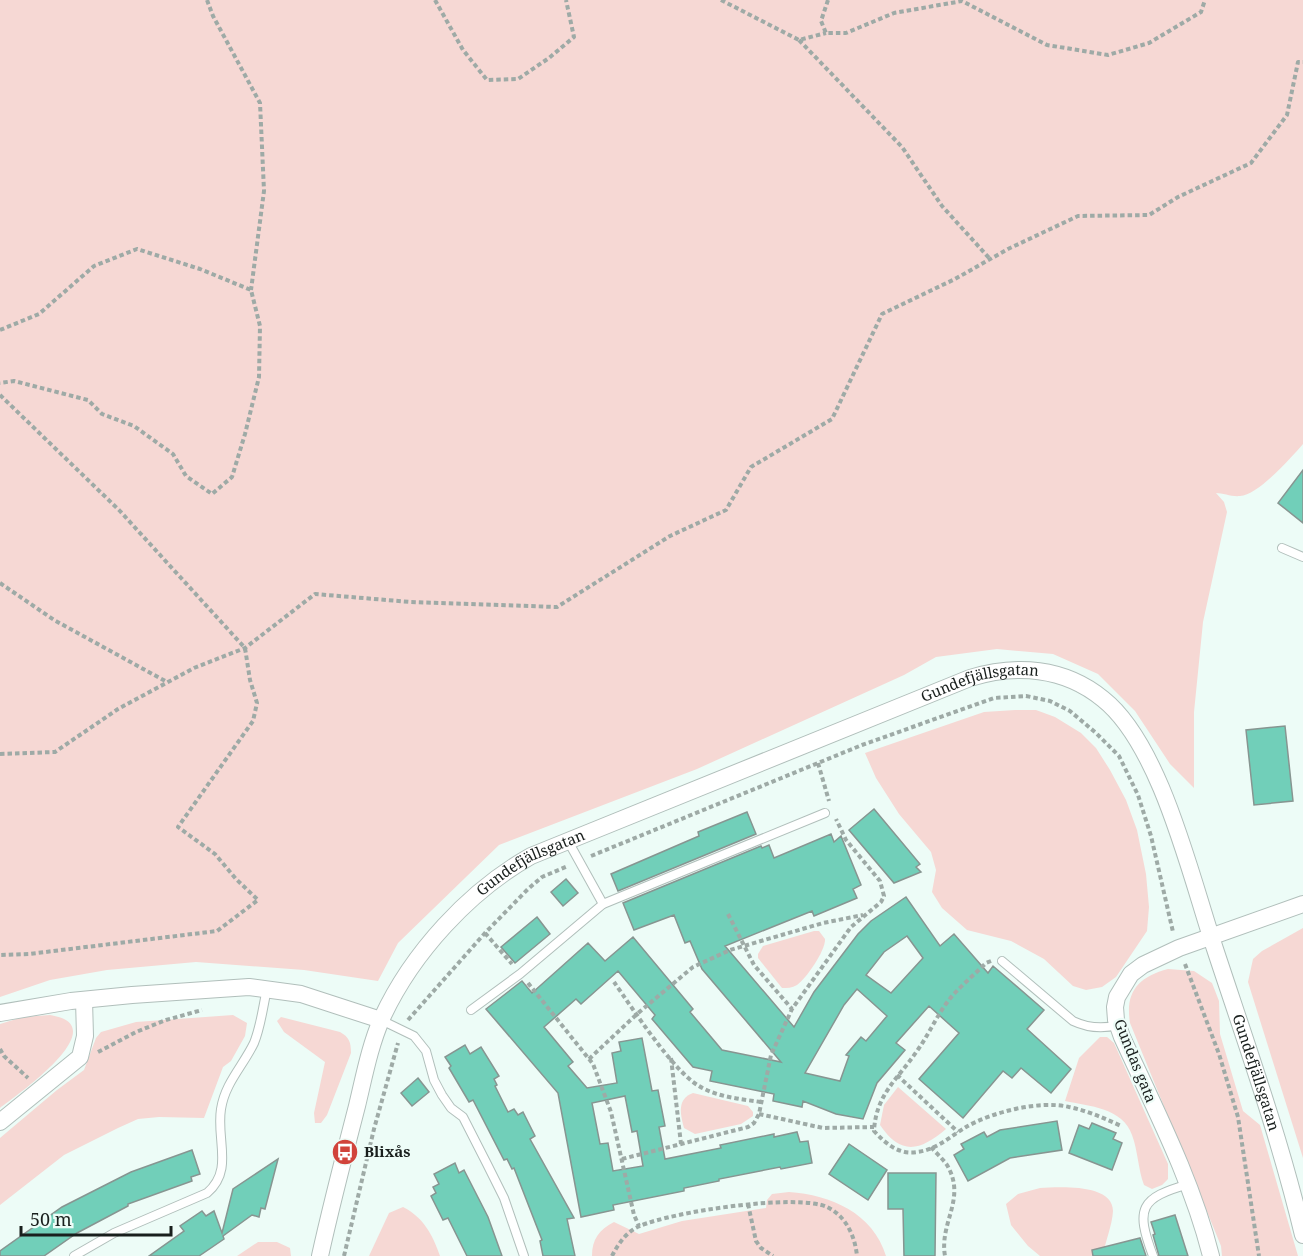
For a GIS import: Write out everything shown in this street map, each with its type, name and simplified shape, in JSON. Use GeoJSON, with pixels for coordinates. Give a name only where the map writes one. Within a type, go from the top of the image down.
{"type":"FeatureCollection","features":[{"type":"Feature","properties":{"kind":"street","name":"Gundefjällsgatan"},"geometry":{"type":"LineString","coordinates":[[320,1256],[360,1094],[381,1020],[429,945],[478,892],[506,870],[531,856],[970,678],[1011,669],[1037,670],[1083,686],[1104,699],[1123,720],[1143,750],[1159,782],[1254,1067],[1303,1235]]}},
{"type":"Feature","properties":{"kind":"street","name":"Gundas gata"},"geometry":{"type":"LineString","coordinates":[[1211,1256],[1203,1223],[1189,1184],[1118,1025],[1115,1007],[1117,997],[1127,980],[1143,965],[1179,948],[1303,904]]}},
{"type":"Feature","properties":{"kind":"street"},"geometry":{"type":"LineString","coordinates":[[0,1013],[84,1000],[249,987],[301,994],[381,1020]]}},
{"type":"Feature","properties":{"kind":"street"},"geometry":{"type":"LineString","coordinates":[[0,1122],[80,1056],[85,1036],[84,1000]]}},
{"type":"Feature","properties":{"kind":"lane"},"geometry":{"type":"LineString","coordinates":[[1282,548],[1303,557]]}},
{"type":"Feature","properties":{"kind":"lane"},"geometry":{"type":"LineString","coordinates":[[471,1010],[520,974],[603,904],[825,813]]}},
{"type":"Feature","properties":{"kind":"lane"},"geometry":{"type":"LineString","coordinates":[[568,841],[603,904]]}},
{"type":"Feature","properties":{"kind":"lane"},"geometry":{"type":"LineString","coordinates":[[1002,961],[1073,1021],[1083,1026],[1093,1027],[1118,1025]]}},
{"type":"Feature","properties":{"kind":"lane"},"geometry":{"type":"LineString","coordinates":[[74,1256],[114,1233],[207,1193],[217,1183],[222,1166],[221,1109],[230,1083],[254,1044],[267,988]]}},
{"type":"Feature","properties":{"kind":"lane"},"geometry":{"type":"LineString","coordinates":[[381,1020],[414,1036],[426,1051],[431,1072],[442,1095],[451,1108],[463,1117],[504,1198],[524,1256]]}},
{"type":"Feature","properties":{"kind":"lane"},"geometry":{"type":"LineString","coordinates":[[1153,1256],[1144,1224],[1148,1204],[1162,1192],[1189,1184]]}},
{"type":"Feature","properties":{"kind":"path"},"geometry":{"type":"LineString","coordinates":[[0,383],[14,381],[88,400],[102,414],[134,426],[173,454],[186,476],[212,494],[232,477],[258,377],[260,326],[251,290],[264,191],[260,104],[213,16],[207,0]]}},
{"type":"Feature","properties":{"kind":"path"},"geometry":{"type":"LineString","coordinates":[[435,0],[463,50],[487,80],[518,79],[574,37],[566,0]]}},
{"type":"Feature","properties":{"kind":"path"},"geometry":{"type":"LineString","coordinates":[[721,0],[799,40],[902,147],[942,206],[990,259]]}},
{"type":"Feature","properties":{"kind":"path"},"geometry":{"type":"LineString","coordinates":[[826,33],[822,21],[828,0]]}},
{"type":"Feature","properties":{"kind":"path"},"geometry":{"type":"LineString","coordinates":[[799,40],[826,33],[846,33],[894,13],[962,1],[1047,45],[1108,55],[1149,43],[1201,12],[1205,0]]}},
{"type":"Feature","properties":{"kind":"path"},"geometry":{"type":"LineString","coordinates":[[0,754],[55,752],[118,709],[194,668],[245,648],[315,594],[411,602],[557,607],[670,536],[726,510],[751,467],[832,419],[882,314],[1078,216],[1149,215],[1178,197],[1251,162],[1287,115],[1298,62],[1303,62]]}},
{"type":"Feature","properties":{"kind":"path"},"geometry":{"type":"LineString","coordinates":[[0,330],[39,314],[94,266],[136,249],[200,269],[251,290]]}},
{"type":"Feature","properties":{"kind":"path"},"geometry":{"type":"LineString","coordinates":[[0,395],[119,510],[245,648],[250,680],[257,703],[253,721],[178,827],[215,854],[258,900],[217,932],[29,954],[0,955]]}},
{"type":"Feature","properties":{"kind":"path"},"geometry":{"type":"LineString","coordinates":[[0,583],[54,620],[167,683]]}},
{"type":"Feature","properties":{"kind":"path"},"geometry":{"type":"LineString","coordinates":[[344,1256],[391,1062],[409,1018],[485,933],[542,877],[862,745],[994,698],[1026,696],[1050,701],[1070,711],[1096,733],[1119,756],[1138,795],[1151,836],[1169,922],[1219,1054],[1238,1117],[1258,1256]]}},
{"type":"Feature","properties":{"kind":"path"},"geometry":{"type":"LineString","coordinates":[[622,1159],[748,1127],[754,1123],[759,1114],[771,1055],[792,1009],[850,927],[881,902],[884,891],[880,881],[846,840],[831,809],[818,763]]}},
{"type":"Feature","properties":{"kind":"path"},"geometry":{"type":"LineString","coordinates":[[728,914],[744,947],[764,977],[792,1009]]}},
{"type":"Feature","properties":{"kind":"path"},"geometry":{"type":"LineString","coordinates":[[590,1059],[637,1014],[693,968],[730,950],[823,923],[863,915]]}},
{"type":"Feature","properties":{"kind":"path"},"geometry":{"type":"LineString","coordinates":[[485,933],[590,1059],[602,1082],[634,1215],[639,1226]]}},
{"type":"Feature","properties":{"kind":"path"},"geometry":{"type":"LineString","coordinates":[[1002,961],[986,963],[952,996],[937,1016],[917,1052],[882,1097],[874,1131],[886,1144],[900,1151],[917,1152],[932,1147],[980,1120],[1001,1113],[1054,1105],[1068,1106],[1101,1116],[1121,1126]]}},
{"type":"Feature","properties":{"kind":"path"},"geometry":{"type":"LineString","coordinates":[[614,982],[670,1057],[697,1085],[711,1092],[761,1102]]}},
{"type":"Feature","properties":{"kind":"path"},"geometry":{"type":"LineString","coordinates":[[80,1056],[101,1051],[136,1032],[166,1020],[210,1009]]}},
{"type":"Feature","properties":{"kind":"path"},"geometry":{"type":"LineString","coordinates":[[0,1049],[4,1056],[39,1089]]}},
{"type":"Feature","properties":{"kind":"path"},"geometry":{"type":"LineString","coordinates":[[670,1057],[681,1144]]}},
{"type":"Feature","properties":{"kind":"path"},"geometry":{"type":"LineString","coordinates":[[897,1075],[958,1132]]}},
{"type":"Feature","properties":{"kind":"path"},"geometry":{"type":"LineString","coordinates":[[759,1114],[823,1128],[874,1127]]}},
{"type":"Feature","properties":{"kind":"path"},"geometry":{"type":"LineString","coordinates":[[932,1147],[946,1165],[956,1192],[945,1237],[945,1256]]}},
{"type":"Feature","properties":{"kind":"path"},"geometry":{"type":"LineString","coordinates":[[612,1256],[626,1236],[639,1226],[692,1213],[748,1204],[798,1201],[827,1206],[843,1220],[850,1228],[857,1256]]}},
{"type":"Feature","properties":{"kind":"path"},"geometry":{"type":"LineString","coordinates":[[748,1204],[756,1241],[761,1248],[773,1256]]}},
{"type":"Feature","properties":{"kind":"shaded area"},"geometry":{"type":"Polygon","coordinates":[[[0,0],[1303,0],[1303,444],[1274,475],[1256,489],[1240,496],[1216,493],[1224,502],[1227,512],[1203,622],[1194,712],[1194,788],[1170,764],[1135,711],[1098,674],[1053,654],[997,649],[936,657],[904,675],[697,769],[499,845],[398,943],[378,981],[304,970],[196,962],[107,970],[50,980],[0,997],[0,0]]]}},
{"type":"Feature","properties":{"kind":"shaded area"},"geometry":{"type":"Polygon","coordinates":[[[1036,710],[1055,717],[1081,733],[1096,748],[1110,770],[1126,800],[1137,830],[1146,874],[1149,907],[1147,931],[1116,977],[1102,987],[1086,990],[1073,986],[1044,959],[1011,941],[967,930],[942,908],[932,892],[936,870],[931,852],[899,814],[876,778],[865,753],[984,712],[1036,710]]]}},
{"type":"Feature","properties":{"kind":"shaded area"},"geometry":{"type":"Polygon","coordinates":[[[1303,928],[1303,1158],[1248,982],[1253,959],[1262,951],[1303,928]]]}},
{"type":"Feature","properties":{"kind":"shaded area"},"geometry":{"type":"Polygon","coordinates":[[[819,931],[825,939],[819,957],[801,982],[782,988],[758,958],[758,954],[763,946],[819,931]]]}},
{"type":"Feature","properties":{"kind":"shaded area"},"geometry":{"type":"Polygon","coordinates":[[[1168,969],[1194,971],[1212,983],[1219,1001],[1220,1034],[1243,1111],[1260,1125],[1298,1256],[1222,1256],[1221,1246],[1130,1023],[1130,1003],[1136,987],[1149,976],[1168,969]]]}},
{"type":"Feature","properties":{"kind":"shaded area"},"geometry":{"type":"Polygon","coordinates":[[[50,1015],[64,1019],[72,1028],[71,1039],[51,1067],[0,1108],[0,1024],[23,1017],[50,1015]]]}},
{"type":"Feature","properties":{"kind":"shaded area"},"geometry":{"type":"Polygon","coordinates":[[[233,1015],[247,1023],[245,1036],[231,1061],[223,1067],[204,1118],[138,1119],[64,1155],[0,1205],[0,1138],[84,1070],[96,1038],[101,1032],[136,1022],[233,1015]]]}},
{"type":"Feature","properties":{"kind":"shaded area"},"geometry":{"type":"Polygon","coordinates":[[[281,1017],[340,1032],[350,1043],[351,1053],[327,1115],[321,1123],[315,1123],[314,1113],[325,1062],[284,1032],[277,1021],[281,1017]]]}},
{"type":"Feature","properties":{"kind":"shaded area"},"geometry":{"type":"Polygon","coordinates":[[[1100,1037],[1107,1037],[1114,1043],[1168,1164],[1168,1179],[1162,1185],[1152,1189],[1144,1185],[1136,1147],[1128,1126],[1121,1119],[1104,1110],[1065,1101],[1079,1058],[1100,1037]]]}},
{"type":"Feature","properties":{"kind":"shaded area"},"geometry":{"type":"Polygon","coordinates":[[[898,1087],[946,1129],[928,1142],[911,1147],[903,1146],[888,1135],[880,1125],[884,1105],[898,1087]]]}},
{"type":"Feature","properties":{"kind":"shaded area"},"geometry":{"type":"Polygon","coordinates":[[[693,1093],[748,1106],[753,1116],[741,1124],[695,1134],[684,1128],[681,1112],[684,1099],[693,1093]]]}},
{"type":"Feature","properties":{"kind":"shaded area"},"geometry":{"type":"Polygon","coordinates":[[[1071,1187],[1095,1191],[1104,1195],[1111,1202],[1113,1211],[1103,1256],[1040,1256],[1028,1246],[1011,1225],[1006,1204],[1018,1194],[1040,1188],[1071,1187]]]}},
{"type":"Feature","properties":{"kind":"shaded area"},"geometry":{"type":"Polygon","coordinates":[[[789,1192],[820,1197],[848,1209],[871,1228],[886,1256],[592,1256],[597,1236],[614,1222],[639,1234],[682,1221],[766,1208],[767,1200],[772,1194],[789,1192]]]}},
{"type":"Feature","properties":{"kind":"shaded area"},"geometry":{"type":"Polygon","coordinates":[[[403,1207],[417,1216],[426,1227],[440,1256],[369,1256],[389,1213],[403,1207]]]}},
{"type":"Feature","properties":{"kind":"shaded area"},"geometry":{"type":"Polygon","coordinates":[[[258,1242],[277,1242],[290,1248],[291,1256],[237,1256],[258,1242]]]}},
{"type":"Feature","properties":{"kind":"building"},"geometry":{"type":"Polygon","coordinates":[[[1303,470],[1303,523],[1278,503],[1303,470]]]}},
{"type":"Feature","properties":{"kind":"building"},"geometry":{"type":"Polygon","coordinates":[[[1285,726],[1293,801],[1254,805],[1246,730],[1285,726]]]}},
{"type":"Feature","properties":{"kind":"building"},"geometry":{"type":"Polygon","coordinates":[[[874,809],[920,864],[916,867],[921,872],[894,883],[849,830],[874,809]]]}},
{"type":"Feature","properties":{"kind":"building"},"geometry":{"type":"Polygon","coordinates":[[[747,812],[756,834],[618,891],[611,874],[699,836],[698,832],[747,812]]]}},
{"type":"Feature","properties":{"kind":"building"},"geometry":{"type":"Polygon","coordinates":[[[831,834],[834,842],[841,836],[861,885],[853,889],[857,898],[814,916],[812,911],[725,946],[794,1027],[814,992],[858,934],[871,921],[906,897],[940,946],[954,934],[988,973],[993,966],[1044,1010],[1027,1029],[1071,1069],[1051,1093],[1021,1068],[1012,1078],[1003,1071],[963,1118],[919,1079],[959,1033],[929,1006],[896,1043],[905,1050],[877,1083],[863,1119],[836,1114],[803,1101],[802,1107],[773,1101],[774,1094],[710,1081],[712,1071],[693,1067],[652,1019],[655,1015],[618,971],[581,1004],[576,999],[544,1027],[573,1062],[568,1066],[587,1088],[617,1083],[612,1053],[621,1051],[619,1042],[642,1038],[652,1091],[658,1090],[665,1126],[659,1127],[665,1159],[721,1148],[720,1145],[774,1134],[774,1137],[797,1132],[800,1142],[808,1141],[812,1163],[719,1179],[719,1181],[684,1188],[684,1191],[613,1205],[614,1210],[581,1217],[558,1093],[486,1009],[522,981],[532,993],[588,943],[605,961],[633,937],[693,1009],[690,1012],[722,1050],[781,1062],[702,969],[690,941],[685,943],[674,915],[634,930],[623,903],[761,846],[762,848],[769,845],[774,858],[831,834]],[[907,936],[884,952],[866,975],[891,993],[923,958],[907,936]],[[857,989],[844,1005],[805,1073],[840,1081],[849,1056],[846,1055],[861,1037],[866,1041],[887,1016],[857,989]],[[625,1096],[592,1103],[600,1144],[608,1143],[613,1171],[643,1166],[637,1131],[632,1132],[625,1096]]]}},
{"type":"Feature","properties":{"kind":"building"},"geometry":{"type":"Polygon","coordinates":[[[566,879],[578,893],[563,906],[551,892],[566,879]]]}},
{"type":"Feature","properties":{"kind":"building"},"geometry":{"type":"Polygon","coordinates":[[[537,917],[550,934],[515,963],[501,947],[537,917]]]}},
{"type":"Feature","properties":{"kind":"building"},"geometry":{"type":"Polygon","coordinates":[[[465,1045],[470,1054],[481,1047],[499,1076],[494,1079],[497,1085],[495,1086],[508,1112],[514,1109],[518,1115],[523,1112],[535,1136],[530,1139],[574,1218],[567,1219],[575,1256],[543,1256],[540,1241],[542,1240],[514,1168],[512,1169],[507,1159],[504,1160],[473,1100],[469,1102],[449,1068],[451,1066],[445,1057],[465,1045]]]}},
{"type":"Feature","properties":{"kind":"building"},"geometry":{"type":"Polygon","coordinates":[[[418,1078],[429,1092],[412,1106],[401,1093],[418,1078]]]}},
{"type":"Feature","properties":{"kind":"building"},"geometry":{"type":"Polygon","coordinates":[[[1057,1121],[1062,1150],[1010,1158],[968,1181],[954,1155],[964,1149],[961,1144],[984,1132],[987,1137],[1000,1130],[1057,1121]]]}},
{"type":"Feature","properties":{"kind":"building"},"geometry":{"type":"Polygon","coordinates":[[[1092,1123],[1116,1133],[1113,1139],[1122,1143],[1112,1170],[1069,1153],[1079,1125],[1089,1129],[1092,1123]]]}},
{"type":"Feature","properties":{"kind":"building"},"geometry":{"type":"Polygon","coordinates":[[[849,1144],[887,1170],[868,1200],[829,1174],[849,1144]]]}},
{"type":"Feature","properties":{"kind":"building"},"geometry":{"type":"Polygon","coordinates":[[[192,1150],[200,1174],[191,1177],[192,1181],[128,1204],[77,1233],[44,1256],[0,1256],[0,1251],[62,1207],[131,1172],[192,1150]]]}},
{"type":"Feature","properties":{"kind":"building"},"geometry":{"type":"Polygon","coordinates":[[[278,1159],[265,1209],[261,1208],[259,1217],[252,1215],[223,1236],[224,1239],[199,1256],[149,1256],[184,1231],[180,1226],[202,1211],[206,1216],[214,1211],[222,1233],[233,1189],[278,1159]]]}},
{"type":"Feature","properties":{"kind":"building"},"geometry":{"type":"Polygon","coordinates":[[[455,1163],[459,1173],[464,1170],[488,1217],[502,1256],[467,1256],[448,1218],[443,1220],[431,1196],[436,1193],[433,1187],[439,1184],[434,1174],[455,1163]]]}},
{"type":"Feature","properties":{"kind":"building"},"geometry":{"type":"Polygon","coordinates":[[[888,1173],[936,1173],[935,1256],[904,1256],[903,1209],[888,1209],[888,1173]]]}},
{"type":"Feature","properties":{"kind":"building"},"geometry":{"type":"Polygon","coordinates":[[[1175,1215],[1188,1256],[1159,1256],[1151,1222],[1175,1215]]]}},
{"type":"Feature","properties":{"kind":"building"},"geometry":{"type":"Polygon","coordinates":[[[1140,1238],[1146,1256],[1093,1256],[1092,1250],[1140,1238]]]}},
{"type":"Feature","properties":{"kind":"place","name":"Blixås"},"geometry":{"type":"Point","coordinates":[345,1152]}}]}
